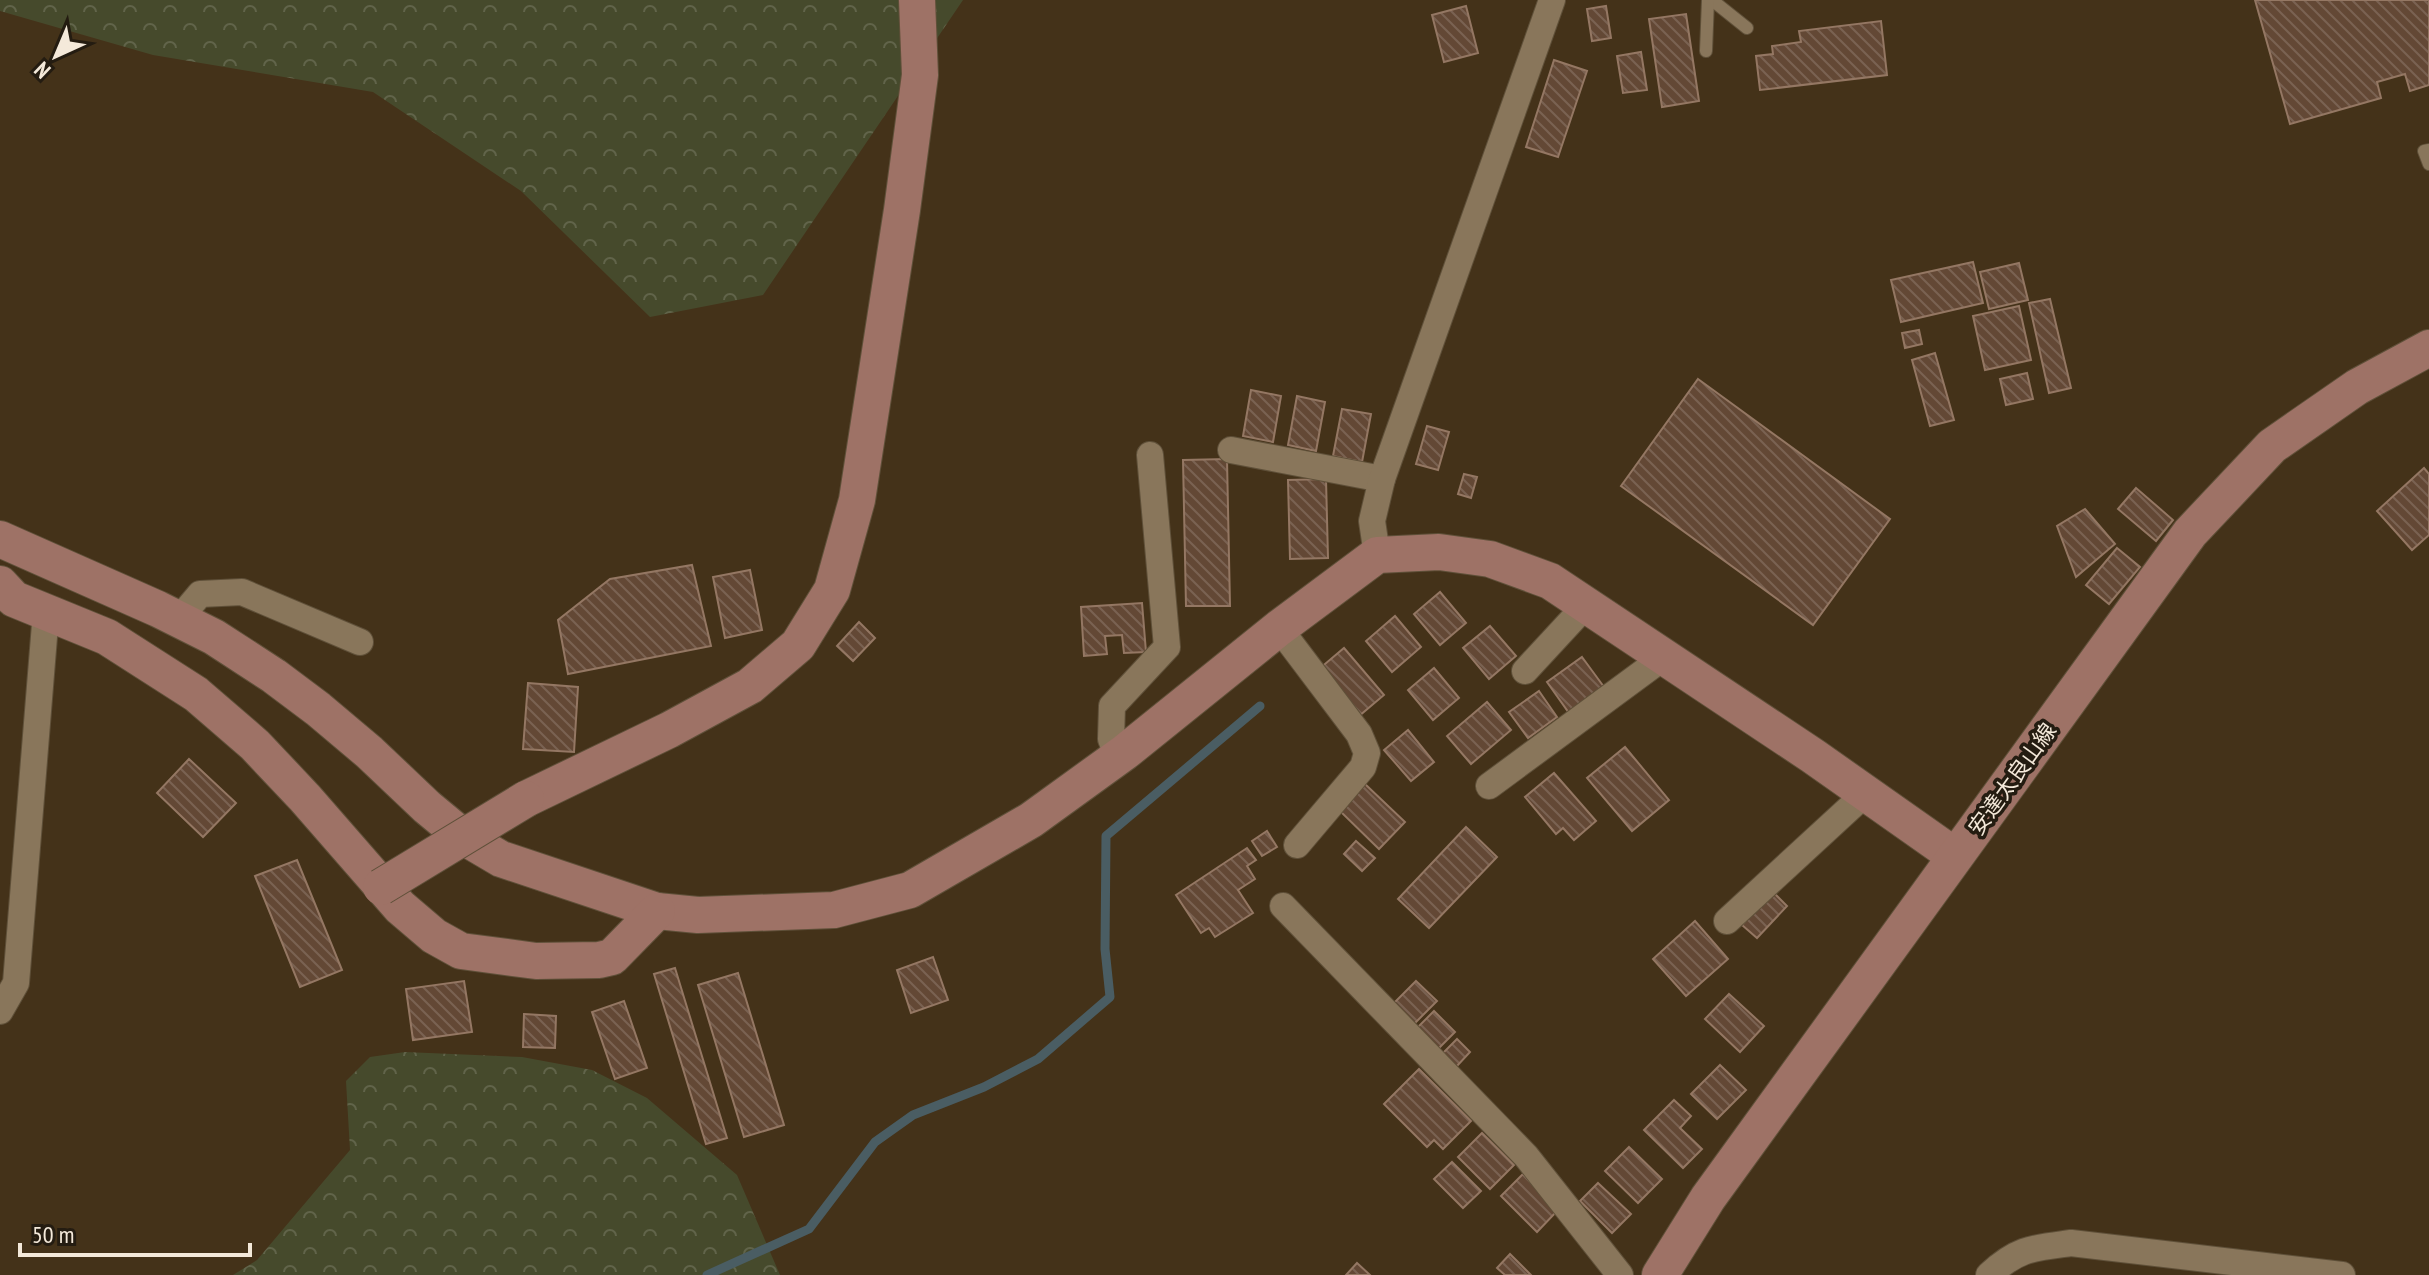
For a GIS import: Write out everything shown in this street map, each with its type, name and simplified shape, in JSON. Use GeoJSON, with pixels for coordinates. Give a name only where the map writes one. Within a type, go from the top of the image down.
{"type":"FeatureCollection","features":[{"type":"Feature","properties":{"kind":"street"},"geometry":{"type":"LineString","coordinates":[[381,887],[526,799],[669,730],[750,686],[798,645],[832,590],[857,500],[902,210],[920,75],[917,0]]}},
{"type":"Feature","properties":{"kind":"street"},"geometry":{"type":"LineString","coordinates":[[1377,555],[1372,521],[1382,479],[1552,0]]}},
{"type":"Feature","properties":{"kind":"street","name":"安達太良山線"},"geometry":{"type":"LineString","coordinates":[[1660,1275],[1708,1198],[2200,522],[2272,446],[2357,387],[2429,348]]}},
{"type":"Feature","properties":{"kind":"street"},"geometry":{"type":"LineString","coordinates":[[1231,450],[1382,479]]}},
{"type":"Feature","properties":{"kind":"street"},"geometry":{"type":"LineString","coordinates":[[1118,757],[1111,739],[1112,706],[1167,647],[1150,455]]}},
{"type":"Feature","properties":{"kind":"street"},"geometry":{"type":"LineString","coordinates":[[0,539],[214,637],[296,692],[369,752],[462,836],[501,859],[657,911],[698,915],[834,910],[910,890],[1031,820],[1118,757],[1279,628],[1377,555],[1439,552],[1490,559],[1550,581],[1955,856]]}},
{"type":"Feature","properties":{"kind":"street"},"geometry":{"type":"LineString","coordinates":[[0,584],[14,599],[107,637],[196,694],[275,766],[381,887],[434,936],[461,951],[536,961],[599,960],[612,957],[657,911]]}},
{"type":"Feature","properties":{"kind":"street"},"geometry":{"type":"LineString","coordinates":[[179,619],[200,594],[242,592],[360,642]]}},
{"type":"Feature","properties":{"kind":"street"},"geometry":{"type":"LineString","coordinates":[[1525,671],[1587,604]]}},
{"type":"Feature","properties":{"kind":"street"},"geometry":{"type":"LineString","coordinates":[[0,1011],[16,983],[46,612]]}},
{"type":"Feature","properties":{"kind":"street"},"geometry":{"type":"LineString","coordinates":[[1279,628],[1359,734],[1367,753],[1363,767],[1297,845]]}},
{"type":"Feature","properties":{"kind":"street"},"geometry":{"type":"LineString","coordinates":[[1489,786],[1664,657]]}},
{"type":"Feature","properties":{"kind":"street"},"geometry":{"type":"LineString","coordinates":[[1727,921],[1866,793]]}},
{"type":"Feature","properties":{"kind":"street"},"geometry":{"type":"LineString","coordinates":[[1283,906],[1526,1156],[1618,1275]]}},
{"type":"Feature","properties":{"kind":"street"},"geometry":{"type":"LineString","coordinates":[[1994,1273],[2026,1249],[2071,1243],[2342,1275]]}},
{"type":"Feature","properties":{"kind":"lane"},"geometry":{"type":"LineString","coordinates":[[1710,0],[1747,28]]}},
{"type":"Feature","properties":{"kind":"lane"},"geometry":{"type":"LineString","coordinates":[[1706,51],[1710,0]]}},
{"type":"Feature","properties":{"kind":"lane"},"geometry":{"type":"LineString","coordinates":[[2429,150],[2424,151],[2429,164]]}},
{"type":"Feature","properties":{"kind":"green space"},"geometry":{"type":"Polygon","coordinates":[[[0,0],[963,0],[763,295],[650,317],[521,191],[373,92],[153,55],[0,11],[0,0]]]}},
{"type":"Feature","properties":{"kind":"green space"},"geometry":{"type":"Polygon","coordinates":[[[405,1052],[522,1057],[592,1070],[647,1098],[737,1175],[780,1275],[233,1275],[257,1260],[350,1150],[346,1081],[370,1057],[405,1052]]]}},
{"type":"Feature","properties":{"kind":"building"},"geometry":{"type":"Polygon","coordinates":[[[2255,0],[2429,0],[2429,85],[2410,91],[2405,74],[2377,82],[2381,98],[2290,124],[2255,0]]]}},
{"type":"Feature","properties":{"kind":"building"},"geometry":{"type":"Polygon","coordinates":[[[1466,6],[1478,53],[1444,62],[1432,15],[1466,6]]]}},
{"type":"Feature","properties":{"kind":"building"},"geometry":{"type":"Polygon","coordinates":[[[1606,6],[1611,38],[1592,41],[1587,9],[1606,6]]]}},
{"type":"Feature","properties":{"kind":"building"},"geometry":{"type":"Polygon","coordinates":[[[1686,14],[1699,101],[1662,107],[1649,19],[1686,14]]]}},
{"type":"Feature","properties":{"kind":"building"},"geometry":{"type":"Polygon","coordinates":[[[1881,21],[1887,75],[1760,90],[1756,56],[1773,54],[1772,46],[1801,42],[1799,31],[1881,21]]]}},
{"type":"Feature","properties":{"kind":"building"},"geometry":{"type":"Polygon","coordinates":[[[1641,52],[1647,90],[1623,93],[1617,56],[1641,52]]]}},
{"type":"Feature","properties":{"kind":"building"},"geometry":{"type":"Polygon","coordinates":[[[1554,60],[1587,71],[1558,157],[1526,147],[1554,60]]]}},
{"type":"Feature","properties":{"kind":"building"},"geometry":{"type":"Polygon","coordinates":[[[1973,262],[1983,303],[1901,322],[1891,280],[1973,262]]]}},
{"type":"Feature","properties":{"kind":"building"},"geometry":{"type":"Polygon","coordinates":[[[2019,263],[2028,300],[1989,309],[1980,272],[2019,263]]]}},
{"type":"Feature","properties":{"kind":"building"},"geometry":{"type":"Polygon","coordinates":[[[2050,299],[2071,388],[2049,393],[2029,303],[2050,299]]]}},
{"type":"Feature","properties":{"kind":"building"},"geometry":{"type":"Polygon","coordinates":[[[2019,306],[2031,360],[1985,370],[1973,316],[2019,306]]]}},
{"type":"Feature","properties":{"kind":"building"},"geometry":{"type":"Polygon","coordinates":[[[1919,330],[1922,344],[1905,348],[1902,333],[1919,330]]]}},
{"type":"Feature","properties":{"kind":"building"},"geometry":{"type":"Polygon","coordinates":[[[1935,353],[1954,420],[1930,426],[1912,360],[1935,353]]]}},
{"type":"Feature","properties":{"kind":"building"},"geometry":{"type":"Polygon","coordinates":[[[2027,373],[2033,399],[2006,405],[2000,379],[2027,373]]]}},
{"type":"Feature","properties":{"kind":"building"},"geometry":{"type":"Polygon","coordinates":[[[1698,379],[1890,519],[1813,625],[1621,486],[1698,379]]]}},
{"type":"Feature","properties":{"kind":"building"},"geometry":{"type":"Polygon","coordinates":[[[1251,390],[1281,396],[1273,442],[1243,436],[1251,390]]]}},
{"type":"Feature","properties":{"kind":"building"},"geometry":{"type":"Polygon","coordinates":[[[1297,396],[1325,402],[1316,451],[1288,445],[1297,396]]]}},
{"type":"Feature","properties":{"kind":"building"},"geometry":{"type":"Polygon","coordinates":[[[1342,409],[1371,414],[1362,462],[1333,456],[1342,409]]]}},
{"type":"Feature","properties":{"kind":"building"},"geometry":{"type":"Polygon","coordinates":[[[1427,426],[1449,432],[1438,470],[1416,464],[1427,426]]]}},
{"type":"Feature","properties":{"kind":"building"},"geometry":{"type":"Polygon","coordinates":[[[1227,459],[1230,606],[1186,606],[1183,460],[1227,459]]]}},
{"type":"Feature","properties":{"kind":"building"},"geometry":{"type":"Polygon","coordinates":[[[2424,468],[2429,474],[2429,535],[2412,550],[2377,511],[2424,468]]]}},
{"type":"Feature","properties":{"kind":"building"},"geometry":{"type":"Polygon","coordinates":[[[1464,474],[1477,477],[1471,498],[1458,494],[1464,474]]]}},
{"type":"Feature","properties":{"kind":"building"},"geometry":{"type":"Polygon","coordinates":[[[1326,479],[1328,558],[1290,559],[1288,480],[1326,479]]]}},
{"type":"Feature","properties":{"kind":"building"},"geometry":{"type":"Polygon","coordinates":[[[2136,488],[2173,520],[2156,541],[2118,509],[2136,488]]]}},
{"type":"Feature","properties":{"kind":"building"},"geometry":{"type":"Polygon","coordinates":[[[2085,509],[2115,544],[2076,577],[2057,526],[2085,509]]]}},
{"type":"Feature","properties":{"kind":"building"},"geometry":{"type":"Polygon","coordinates":[[[2117,548],[2140,567],[2109,604],[2086,585],[2117,548]]]}},
{"type":"Feature","properties":{"kind":"building"},"geometry":{"type":"Polygon","coordinates":[[[692,565],[711,646],[568,674],[558,620],[610,579],[692,565]]]}},
{"type":"Feature","properties":{"kind":"building"},"geometry":{"type":"Polygon","coordinates":[[[750,570],[762,630],[725,638],[713,577],[750,570]]]}},
{"type":"Feature","properties":{"kind":"building"},"geometry":{"type":"Polygon","coordinates":[[[1440,592],[1466,623],[1440,645],[1414,614],[1440,592]]]}},
{"type":"Feature","properties":{"kind":"building"},"geometry":{"type":"Polygon","coordinates":[[[1142,603],[1146,652],[1124,653],[1122,635],[1105,636],[1107,654],[1084,656],[1081,607],[1142,603]]]}},
{"type":"Feature","properties":{"kind":"building"},"geometry":{"type":"Polygon","coordinates":[[[1395,616],[1421,647],[1392,672],[1366,641],[1395,616]]]}},
{"type":"Feature","properties":{"kind":"building"},"geometry":{"type":"Polygon","coordinates":[[[859,622],[875,638],[853,661],[837,646],[859,622]]]}},
{"type":"Feature","properties":{"kind":"building"},"geometry":{"type":"Polygon","coordinates":[[[1490,626],[1516,656],[1489,679],[1463,648],[1490,626]]]}},
{"type":"Feature","properties":{"kind":"building"},"geometry":{"type":"Polygon","coordinates":[[[1344,648],[1384,695],[1359,716],[1319,669],[1344,648]]]}},
{"type":"Feature","properties":{"kind":"building"},"geometry":{"type":"Polygon","coordinates":[[[1582,657],[1604,687],[1569,713],[1547,682],[1582,657]]]}},
{"type":"Feature","properties":{"kind":"building"},"geometry":{"type":"Polygon","coordinates":[[[1434,668],[1459,698],[1433,720],[1408,690],[1434,668]]]}},
{"type":"Feature","properties":{"kind":"building"},"geometry":{"type":"Polygon","coordinates":[[[528,683],[578,687],[574,752],[523,749],[528,683]]]}},
{"type":"Feature","properties":{"kind":"building"},"geometry":{"type":"Polygon","coordinates":[[[1539,691],[1557,717],[1528,738],[1509,712],[1539,691]]]}},
{"type":"Feature","properties":{"kind":"building"},"geometry":{"type":"Polygon","coordinates":[[[1487,702],[1511,730],[1471,764],[1447,736],[1487,702]]]}},
{"type":"Feature","properties":{"kind":"building"},"geometry":{"type":"Polygon","coordinates":[[[1408,730],[1434,762],[1411,781],[1384,750],[1408,730]]]}},
{"type":"Feature","properties":{"kind":"building"},"geometry":{"type":"Polygon","coordinates":[[[1625,747],[1669,800],[1632,831],[1587,778],[1625,747]]]}},
{"type":"Feature","properties":{"kind":"building"},"geometry":{"type":"Polygon","coordinates":[[[189,759],[236,803],[203,837],[157,793],[189,759]]]}},
{"type":"Feature","properties":{"kind":"building"},"geometry":{"type":"Polygon","coordinates":[[[1554,773],[1596,821],[1574,840],[1563,828],[1556,834],[1525,797],[1554,773]]]}},
{"type":"Feature","properties":{"kind":"building"},"geometry":{"type":"Polygon","coordinates":[[[1365,784],[1405,822],[1379,849],[1340,811],[1365,784]]]}},
{"type":"Feature","properties":{"kind":"building"},"geometry":{"type":"Polygon","coordinates":[[[1466,827],[1497,857],[1429,928],[1398,899],[1466,827]]]}},
{"type":"Feature","properties":{"kind":"building"},"geometry":{"type":"Polygon","coordinates":[[[1267,831],[1277,847],[1262,856],[1252,841],[1267,831]]]}},
{"type":"Feature","properties":{"kind":"building"},"geometry":{"type":"Polygon","coordinates":[[[1356,841],[1375,858],[1362,871],[1344,854],[1356,841]]]}},
{"type":"Feature","properties":{"kind":"building"},"geometry":{"type":"Polygon","coordinates":[[[1247,848],[1256,860],[1247,866],[1255,879],[1238,890],[1253,913],[1215,937],[1209,928],[1201,933],[1176,895],[1247,848]]]}},
{"type":"Feature","properties":{"kind":"building"},"geometry":{"type":"Polygon","coordinates":[[[297,860],[342,970],[300,987],[255,876],[297,860]]]}},
{"type":"Feature","properties":{"kind":"building"},"geometry":{"type":"Polygon","coordinates":[[[1773,892],[1787,906],[1757,938],[1742,925],[1773,892]]]}},
{"type":"Feature","properties":{"kind":"building"},"geometry":{"type":"Polygon","coordinates":[[[1695,921],[1728,959],[1686,996],[1653,959],[1695,921]]]}},
{"type":"Feature","properties":{"kind":"building"},"geometry":{"type":"Polygon","coordinates":[[[933,957],[948,1000],[911,1013],[897,970],[933,957]]]}},
{"type":"Feature","properties":{"kind":"building"},"geometry":{"type":"Polygon","coordinates":[[[675,968],[727,1138],[706,1144],[654,974],[675,968]]]}},
{"type":"Feature","properties":{"kind":"building"},"geometry":{"type":"Polygon","coordinates":[[[738,973],[784,1125],[744,1137],[698,985],[738,973]]]}},
{"type":"Feature","properties":{"kind":"building"},"geometry":{"type":"Polygon","coordinates":[[[464,981],[472,1032],[413,1040],[406,989],[464,981]]]}},
{"type":"Feature","properties":{"kind":"building"},"geometry":{"type":"Polygon","coordinates":[[[1416,981],[1437,1001],[1411,1027],[1391,1006],[1416,981]]]}},
{"type":"Feature","properties":{"kind":"building"},"geometry":{"type":"Polygon","coordinates":[[[1729,994],[1764,1026],[1740,1052],[1705,1019],[1729,994]]]}},
{"type":"Feature","properties":{"kind":"building"},"geometry":{"type":"Polygon","coordinates":[[[624,1001],[647,1068],[615,1079],[592,1012],[624,1001]]]}},
{"type":"Feature","properties":{"kind":"building"},"geometry":{"type":"Polygon","coordinates":[[[1434,1011],[1455,1032],[1436,1051],[1415,1030],[1434,1011]]]}},
{"type":"Feature","properties":{"kind":"building"},"geometry":{"type":"Polygon","coordinates":[[[524,1014],[556,1016],[555,1048],[523,1047],[524,1014]]]}},
{"type":"Feature","properties":{"kind":"building"},"geometry":{"type":"Polygon","coordinates":[[[1457,1039],[1470,1052],[1456,1067],[1443,1053],[1457,1039]]]}},
{"type":"Feature","properties":{"kind":"building"},"geometry":{"type":"Polygon","coordinates":[[[1720,1065],[1746,1090],[1717,1119],[1691,1094],[1720,1065]]]}},
{"type":"Feature","properties":{"kind":"building"},"geometry":{"type":"Polygon","coordinates":[[[1419,1069],[1471,1121],[1443,1149],[1434,1140],[1427,1147],[1384,1104],[1419,1069]]]}},
{"type":"Feature","properties":{"kind":"building"},"geometry":{"type":"Polygon","coordinates":[[[1674,1100],[1691,1116],[1680,1128],[1702,1149],[1683,1168],[1644,1130],[1674,1100]]]}},
{"type":"Feature","properties":{"kind":"building"},"geometry":{"type":"Polygon","coordinates":[[[1482,1133],[1514,1165],[1490,1189],[1458,1157],[1482,1133]]]}},
{"type":"Feature","properties":{"kind":"building"},"geometry":{"type":"Polygon","coordinates":[[[1629,1147],[1662,1179],[1638,1203],[1605,1171],[1629,1147]]]}},
{"type":"Feature","properties":{"kind":"building"},"geometry":{"type":"Polygon","coordinates":[[[1452,1162],[1481,1191],[1463,1208],[1434,1179],[1452,1162]]]}},
{"type":"Feature","properties":{"kind":"building"},"geometry":{"type":"Polygon","coordinates":[[[1523,1174],[1558,1210],[1537,1232],[1501,1196],[1523,1174]]]}},
{"type":"Feature","properties":{"kind":"building"},"geometry":{"type":"Polygon","coordinates":[[[1598,1183],[1631,1214],[1612,1233],[1580,1201],[1598,1183]]]}},
{"type":"Feature","properties":{"kind":"building"},"geometry":{"type":"Polygon","coordinates":[[[1510,1254],[1531,1275],[1505,1275],[1497,1268],[1510,1254]]]}},
{"type":"Feature","properties":{"kind":"building"},"geometry":{"type":"Polygon","coordinates":[[[1357,1263],[1370,1275],[1346,1275],[1357,1263]]]}},
{"type":"Feature","properties":{"kind":"waterway"},"geometry":{"type":"LineString","coordinates":[[707,1275],[809,1229],[875,1142],[913,1115],[984,1087],[1038,1059],[1110,997],[1105,949],[1106,836],[1260,706]]}}]}
